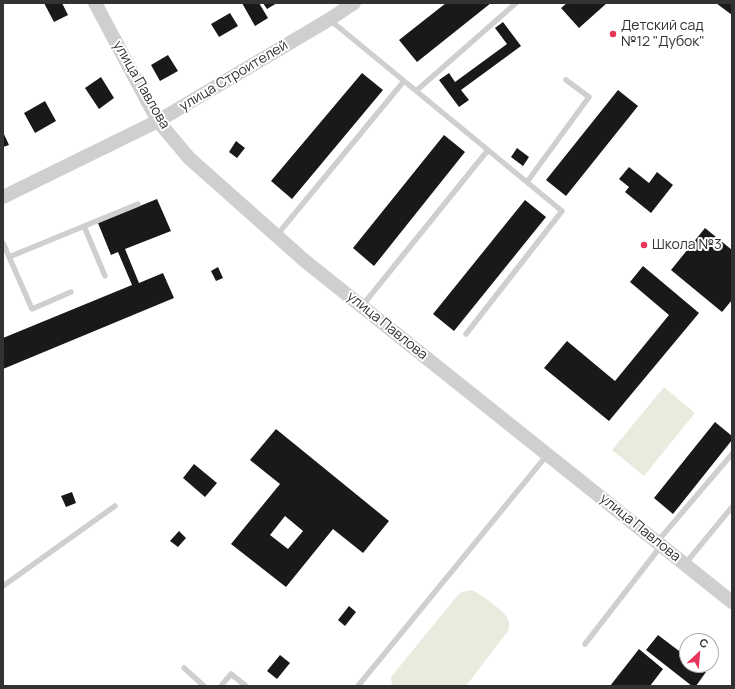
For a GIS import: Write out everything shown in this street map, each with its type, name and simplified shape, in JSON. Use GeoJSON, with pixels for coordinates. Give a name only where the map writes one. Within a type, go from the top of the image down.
{"type":"FeatureCollection","features":[{"type":"Feature","properties":{"kind":"street","name":"улица Павлова"},"geometry":{"type":"LineString","coordinates":[[95,3],[158,121],[189,158],[277,236],[362,306],[732,602]]}},
{"type":"Feature","properties":{"kind":"street","name":"улица Строителей"},"geometry":{"type":"LineString","coordinates":[[3,197],[158,121],[330,19],[354,3]]}},
{"type":"Feature","properties":{"kind":"lane"},"geometry":{"type":"LineString","coordinates":[[416,91],[516,3]]}},
{"type":"Feature","properties":{"kind":"lane"},"geometry":{"type":"LineString","coordinates":[[330,19],[562,211],[466,334]]}},
{"type":"Feature","properties":{"kind":"lane"},"geometry":{"type":"LineString","coordinates":[[526,182],[590,97],[566,80]]}},
{"type":"Feature","properties":{"kind":"lane"},"geometry":{"type":"LineString","coordinates":[[277,236],[404,81]]}},
{"type":"Feature","properties":{"kind":"lane"},"geometry":{"type":"LineString","coordinates":[[362,306],[488,150]]}},
{"type":"Feature","properties":{"kind":"lane"},"geometry":{"type":"LineString","coordinates":[[9,257],[138,204]]}},
{"type":"Feature","properties":{"kind":"lane"},"geometry":{"type":"LineString","coordinates":[[84,226],[105,276]]}},
{"type":"Feature","properties":{"kind":"lane"},"geometry":{"type":"LineString","coordinates":[[3,243],[32,309],[71,292]]}},
{"type":"Feature","properties":{"kind":"lane"},"geometry":{"type":"LineString","coordinates":[[358,686],[548,454]]}},
{"type":"Feature","properties":{"kind":"lane"},"geometry":{"type":"LineString","coordinates":[[585,644],[659,544],[732,454]]}},
{"type":"Feature","properties":{"kind":"lane"},"geometry":{"type":"LineString","coordinates":[[3,586],[115,506]]}},
{"type":"Feature","properties":{"kind":"lane"},"geometry":{"type":"LineString","coordinates":[[685,564],[732,507]]}},
{"type":"Feature","properties":{"kind":"lane"},"geometry":{"type":"LineString","coordinates":[[184,668],[204,686]]}},
{"type":"Feature","properties":{"kind":"lane"},"geometry":{"type":"LineString","coordinates":[[221,686],[231,674],[246,686]]}},
{"type":"Feature","properties":{"kind":"shaded area"},"geometry":{"type":"Polygon","coordinates":[[[664,387],[695,413],[644,476],[612,450],[664,387]]]}},
{"type":"Feature","properties":{"kind":"shaded area"},"geometry":{"type":"Polygon","coordinates":[[[472,590],[502,611],[508,619],[509,625],[508,631],[466,686],[392,686],[391,677],[458,595],[461,592],[472,590]]]}},
{"type":"Feature","properties":{"kind":"building"},"geometry":{"type":"Polygon","coordinates":[[[44,3],[62,3],[68,15],[54,22],[44,3]]]}},
{"type":"Feature","properties":{"kind":"building"},"geometry":{"type":"Polygon","coordinates":[[[242,3],[259,3],[268,18],[255,26],[242,3]]]}},
{"type":"Feature","properties":{"kind":"building"},"geometry":{"type":"Polygon","coordinates":[[[263,3],[277,3],[267,9],[263,3]]]}},
{"type":"Feature","properties":{"kind":"building"},"geometry":{"type":"Polygon","coordinates":[[[446,3],[491,3],[417,62],[399,40],[446,3]]]}},
{"type":"Feature","properties":{"kind":"building"},"geometry":{"type":"Polygon","coordinates":[[[567,3],[607,3],[579,28],[561,8],[567,3]]]}},
{"type":"Feature","properties":{"kind":"building"},"geometry":{"type":"Polygon","coordinates":[[[716,3],[732,3],[732,15],[716,3]]]}},
{"type":"Feature","properties":{"kind":"building"},"geometry":{"type":"Polygon","coordinates":[[[230,13],[238,26],[219,37],[211,24],[230,13]]]}},
{"type":"Feature","properties":{"kind":"building"},"geometry":{"type":"Polygon","coordinates":[[[503,22],[521,46],[461,90],[469,100],[459,107],[439,80],[449,73],[455,82],[507,44],[495,28],[503,22]]]}},
{"type":"Feature","properties":{"kind":"building"},"geometry":{"type":"Polygon","coordinates":[[[168,55],[178,71],[160,81],[151,65],[168,55]]]}},
{"type":"Feature","properties":{"kind":"building"},"geometry":{"type":"Polygon","coordinates":[[[362,73],[383,90],[292,199],[271,181],[362,73]]]}},
{"type":"Feature","properties":{"kind":"building"},"geometry":{"type":"Polygon","coordinates":[[[101,77],[114,98],[99,109],[85,88],[101,77]]]}},
{"type":"Feature","properties":{"kind":"building"},"geometry":{"type":"Polygon","coordinates":[[[618,90],[638,106],[566,196],[546,180],[618,90]]]}},
{"type":"Feature","properties":{"kind":"building"},"geometry":{"type":"Polygon","coordinates":[[[45,101],[56,121],[35,133],[24,113],[45,101]]]}},
{"type":"Feature","properties":{"kind":"building"},"geometry":{"type":"Polygon","coordinates":[[[3,132],[9,145],[3,147],[3,132]]]}},
{"type":"Feature","properties":{"kind":"building"},"geometry":{"type":"Polygon","coordinates":[[[444,135],[465,152],[374,266],[353,248],[444,135]]]}},
{"type":"Feature","properties":{"kind":"building"},"geometry":{"type":"Polygon","coordinates":[[[236,141],[245,148],[237,158],[229,152],[236,141]]]}},
{"type":"Feature","properties":{"kind":"building"},"geometry":{"type":"Polygon","coordinates":[[[517,148],[529,157],[523,166],[511,157],[517,148]]]}},
{"type":"Feature","properties":{"kind":"building"},"geometry":{"type":"Polygon","coordinates":[[[629,167],[649,183],[657,172],[673,185],[651,213],[625,192],[629,187],[619,179],[629,167]]]}},
{"type":"Feature","properties":{"kind":"building"},"geometry":{"type":"Polygon","coordinates":[[[157,199],[171,231],[125,249],[139,283],[163,273],[174,298],[3,369],[3,338],[132,285],[118,252],[111,255],[98,223],[157,199]]]}},
{"type":"Feature","properties":{"kind":"building"},"geometry":{"type":"Polygon","coordinates":[[[525,200],[546,217],[454,331],[433,314],[525,200]]]}},
{"type":"Feature","properties":{"kind":"building"},"geometry":{"type":"Polygon","coordinates":[[[705,228],[732,250],[732,300],[722,312],[671,270],[705,228]]]}},
{"type":"Feature","properties":{"kind":"building"},"geometry":{"type":"Polygon","coordinates":[[[643,266],[699,313],[609,421],[544,368],[567,341],[615,381],[669,315],[630,282],[643,266]]]}},
{"type":"Feature","properties":{"kind":"building"},"geometry":{"type":"Polygon","coordinates":[[[218,267],[223,278],[216,281],[211,271],[218,267]]]}},
{"type":"Feature","properties":{"kind":"building"},"geometry":{"type":"Polygon","coordinates":[[[715,422],[732,436],[732,440],[673,514],[654,498],[715,422]]]}},
{"type":"Feature","properties":{"kind":"building"},"geometry":{"type":"Polygon","coordinates":[[[276,429],[389,521],[363,553],[333,529],[286,587],[231,544],[280,484],[250,460],[276,429]],[[285,516],[270,535],[288,549],[303,531],[285,516]]]}},
{"type":"Feature","properties":{"kind":"building"},"geometry":{"type":"Polygon","coordinates":[[[194,464],[217,483],[205,497],[183,478],[194,464]]]}},
{"type":"Feature","properties":{"kind":"building"},"geometry":{"type":"Polygon","coordinates":[[[72,492],[76,503],[66,507],[61,496],[72,492]]]}},
{"type":"Feature","properties":{"kind":"building"},"geometry":{"type":"Polygon","coordinates":[[[179,531],[186,538],[178,547],[170,541],[179,531]]]}},
{"type":"Feature","properties":{"kind":"building"},"geometry":{"type":"Polygon","coordinates":[[[349,606],[356,612],[345,626],[338,620],[349,606]]]}},
{"type":"Feature","properties":{"kind":"building"},"geometry":{"type":"Polygon","coordinates":[[[658,635],[679,651],[679,673],[705,673],[696,686],[692,686],[646,650],[658,635]]]}},
{"type":"Feature","properties":{"kind":"building"},"geometry":{"type":"Polygon","coordinates":[[[639,649],[663,669],[650,686],[610,686],[639,649]]]}},
{"type":"Feature","properties":{"kind":"building"},"geometry":{"type":"Polygon","coordinates":[[[280,655],[290,663],[277,679],[267,671],[280,655]]]}},
{"type":"Feature","properties":{"kind":"place","name":"Детский сад №12 \"Дубок\""},"geometry":{"type":"Point","coordinates":[613,34]}},
{"type":"Feature","properties":{"kind":"place","name":"Школа №3"},"geometry":{"type":"Point","coordinates":[644,245]}}]}
